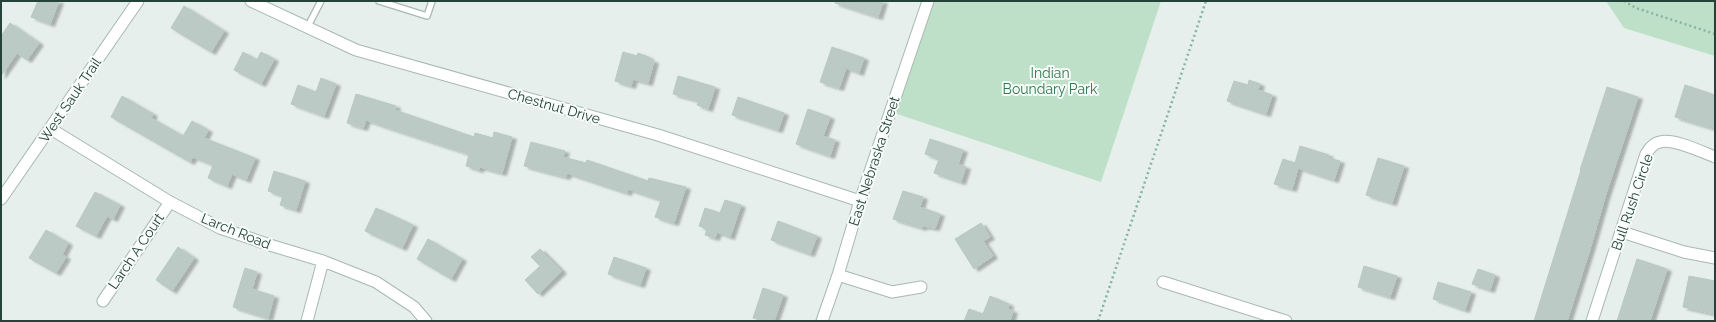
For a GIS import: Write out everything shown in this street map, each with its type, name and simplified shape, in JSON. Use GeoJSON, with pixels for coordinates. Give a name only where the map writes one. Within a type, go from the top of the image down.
{"type":"FeatureCollection","features":[{"type":"Feature","properties":{"kind":"street","name":"West Sauk Trail"},"geometry":{"type":"LineString","coordinates":[[1,199],[51,129],[138,1]]}},
{"type":"Feature","properties":{"kind":"street","name":"Chestnut Drive"},"geometry":{"type":"LineString","coordinates":[[251,1],[356,50],[658,135],[860,201]]}},
{"type":"Feature","properties":{"kind":"street","name":"East Nebraska Street"},"geometry":{"type":"LineString","coordinates":[[822,321],[838,275],[860,201],[928,1]]}},
{"type":"Feature","properties":{"kind":"street","name":"Larch Road"},"geometry":{"type":"LineString","coordinates":[[51,129],[170,202],[220,228],[323,261],[376,282],[414,307],[426,321]]}},
{"type":"Feature","properties":{"kind":"street","name":"Bull Rush Circle"},"geometry":{"type":"LineString","coordinates":[[1592,321],[1646,154],[1651,147],[1660,142],[1672,142],[1715,157]]}},
{"type":"Feature","properties":{"kind":"street","name":"Larch A Court"},"geometry":{"type":"LineString","coordinates":[[103,300],[170,202]]}},
{"type":"Feature","properties":{"kind":"street"},"geometry":{"type":"LineString","coordinates":[[1622,232],[1684,252],[1715,258]]}},
{"type":"Feature","properties":{"kind":"street"},"geometry":{"type":"LineString","coordinates":[[307,321],[323,261]]}},
{"type":"Feature","properties":{"kind":"street"},"geometry":{"type":"LineString","coordinates":[[838,275],[892,292],[921,287]]}},
{"type":"Feature","properties":{"kind":"street"},"geometry":{"type":"LineString","coordinates":[[1163,282],[1286,321]]}},
{"type":"Feature","properties":{"kind":"lane"},"geometry":{"type":"LineString","coordinates":[[307,28],[321,1]]}},
{"type":"Feature","properties":{"kind":"lane"},"geometry":{"type":"LineString","coordinates":[[379,1],[427,16],[432,1]]}},
{"type":"Feature","properties":{"kind":"path"},"geometry":{"type":"LineString","coordinates":[[1098,321],[1206,1]]}},
{"type":"Feature","properties":{"kind":"path"},"geometry":{"type":"LineString","coordinates":[[1624,1],[1636,8],[1715,34]]}},
{"type":"Feature","properties":{"kind":"green space","name":"Indian Boundary Park"},"geometry":{"type":"Polygon","coordinates":[[[932,1],[1161,1],[1101,182],[894,113],[932,1]]]}},
{"type":"Feature","properties":{"kind":"green space"},"geometry":{"type":"Polygon","coordinates":[[[1606,1],[1715,1],[1715,56],[1624,28],[1606,1]]]}},
{"type":"Feature","properties":{"kind":"building"},"geometry":{"type":"Polygon","coordinates":[[[38,1],[59,1],[50,24],[31,17],[38,1]]]}},
{"type":"Feature","properties":{"kind":"building"},"geometry":{"type":"Polygon","coordinates":[[[835,1],[883,1],[878,17],[835,3],[835,1]]]}},
{"type":"Feature","properties":{"kind":"building"},"geometry":{"type":"Polygon","coordinates":[[[184,6],[224,31],[211,52],[171,28],[184,6]]]}},
{"type":"Feature","properties":{"kind":"building"},"geometry":{"type":"Polygon","coordinates":[[[10,23],[39,43],[27,60],[17,53],[1,76],[1,36],[10,23]]]}},
{"type":"Feature","properties":{"kind":"building"},"geometry":{"type":"Polygon","coordinates":[[[832,47],[864,58],[859,73],[846,68],[839,88],[820,82],[832,47]]]}},
{"type":"Feature","properties":{"kind":"building"},"geometry":{"type":"Polygon","coordinates":[[[243,52],[257,60],[261,52],[274,59],[261,84],[234,70],[243,52]]]}},
{"type":"Feature","properties":{"kind":"building"},"geometry":{"type":"Polygon","coordinates":[[[623,52],[637,56],[638,53],[649,57],[648,59],[654,61],[648,83],[633,79],[631,86],[615,81],[623,52]]]}},
{"type":"Feature","properties":{"kind":"building"},"geometry":{"type":"Polygon","coordinates":[[[678,76],[715,87],[708,109],[697,105],[699,101],[673,94],[678,76]]]}},
{"type":"Feature","properties":{"kind":"building"},"geometry":{"type":"Polygon","coordinates":[[[321,78],[336,84],[324,116],[291,104],[298,85],[316,92],[321,78]]]}},
{"type":"Feature","properties":{"kind":"building"},"geometry":{"type":"Polygon","coordinates":[[[1249,80],[1260,84],[1258,90],[1272,95],[1266,114],[1227,101],[1234,81],[1248,85],[1249,80]]]}},
{"type":"Feature","properties":{"kind":"building"},"geometry":{"type":"Polygon","coordinates":[[[1685,85],[1715,95],[1715,129],[1675,117],[1685,85]]]}},
{"type":"Feature","properties":{"kind":"building"},"geometry":{"type":"Polygon","coordinates":[[[1607,87],[1638,97],[1605,197],[1567,321],[1534,321],[1580,170],[1607,87]]]}},
{"type":"Feature","properties":{"kind":"building"},"geometry":{"type":"Polygon","coordinates":[[[356,94],[396,106],[395,110],[474,137],[475,133],[493,138],[494,132],[512,137],[502,173],[480,167],[479,170],[466,166],[469,154],[366,120],[363,128],[347,123],[356,94]]]}},
{"type":"Feature","properties":{"kind":"building"},"geometry":{"type":"Polygon","coordinates":[[[122,96],[153,114],[151,118],[183,136],[192,121],[208,130],[204,138],[255,158],[246,180],[232,174],[227,186],[208,178],[213,165],[193,157],[190,162],[111,117],[122,96]]]}},
{"type":"Feature","properties":{"kind":"building"},"geometry":{"type":"Polygon","coordinates":[[[738,97],[784,113],[778,130],[732,115],[738,97]]]}},
{"type":"Feature","properties":{"kind":"building"},"geometry":{"type":"Polygon","coordinates":[[[808,109],[830,117],[823,136],[835,140],[830,156],[796,144],[808,109]]]}},
{"type":"Feature","properties":{"kind":"building"},"geometry":{"type":"Polygon","coordinates":[[[930,139],[963,150],[958,164],[966,167],[961,182],[934,173],[939,159],[925,154],[930,139]]]}},
{"type":"Feature","properties":{"kind":"building"},"geometry":{"type":"Polygon","coordinates":[[[531,142],[565,151],[563,157],[586,163],[587,160],[648,181],[649,178],[686,187],[674,223],[655,217],[661,200],[628,189],[627,193],[567,173],[566,177],[524,166],[531,142]]]}},
{"type":"Feature","properties":{"kind":"building"},"geometry":{"type":"Polygon","coordinates":[[[1300,146],[1329,155],[1328,158],[1340,161],[1334,180],[1298,168],[1292,189],[1274,184],[1283,159],[1295,163],[1300,146]]]}},
{"type":"Feature","properties":{"kind":"building"},"geometry":{"type":"Polygon","coordinates":[[[1378,158],[1404,166],[1392,203],[1366,195],[1378,158]]]}},
{"type":"Feature","properties":{"kind":"building"},"geometry":{"type":"Polygon","coordinates":[[[274,171],[305,181],[296,210],[280,205],[283,196],[268,191],[274,171]]]}},
{"type":"Feature","properties":{"kind":"building"},"geometry":{"type":"Polygon","coordinates":[[[903,191],[923,197],[920,207],[940,214],[935,228],[923,226],[922,228],[893,219],[903,191]]]}},
{"type":"Feature","properties":{"kind":"building"},"geometry":{"type":"Polygon","coordinates":[[[95,192],[120,205],[113,219],[107,216],[96,236],[76,226],[95,192]]]}},
{"type":"Feature","properties":{"kind":"building"},"geometry":{"type":"Polygon","coordinates":[[[725,200],[741,205],[730,237],[717,232],[715,238],[705,235],[707,229],[699,226],[705,208],[720,213],[725,200]]]}},
{"type":"Feature","properties":{"kind":"building"},"geometry":{"type":"Polygon","coordinates":[[[376,208],[413,225],[402,248],[365,231],[376,208]]]}},
{"type":"Feature","properties":{"kind":"building"},"geometry":{"type":"Polygon","coordinates":[[[778,221],[817,236],[810,254],[771,240],[778,221]]]}},
{"type":"Feature","properties":{"kind":"building"},"geometry":{"type":"Polygon","coordinates":[[[981,223],[990,237],[983,241],[993,256],[974,269],[955,239],[981,223]]]}},
{"type":"Feature","properties":{"kind":"building"},"geometry":{"type":"Polygon","coordinates":[[[46,230],[68,243],[62,255],[66,257],[56,273],[29,258],[46,230]]]}},
{"type":"Feature","properties":{"kind":"building"},"geometry":{"type":"Polygon","coordinates":[[[428,239],[462,259],[451,279],[417,259],[428,239]]]}},
{"type":"Feature","properties":{"kind":"building"},"geometry":{"type":"Polygon","coordinates":[[[178,247],[194,258],[172,291],[156,280],[178,247]]]}},
{"type":"Feature","properties":{"kind":"building"},"geometry":{"type":"Polygon","coordinates":[[[540,249],[562,271],[538,294],[525,280],[540,266],[531,257],[540,249]]]}},
{"type":"Feature","properties":{"kind":"building"},"geometry":{"type":"Polygon","coordinates":[[[614,257],[646,268],[640,285],[608,274],[614,257]]]}},
{"type":"Feature","properties":{"kind":"building"},"geometry":{"type":"Polygon","coordinates":[[[1637,259],[1667,269],[1650,321],[1617,321],[1637,259]]]}},
{"type":"Feature","properties":{"kind":"building"},"geometry":{"type":"Polygon","coordinates":[[[1364,266],[1397,276],[1390,297],[1358,287],[1364,266]]]}},
{"type":"Feature","properties":{"kind":"building"},"geometry":{"type":"Polygon","coordinates":[[[245,268],[257,272],[252,289],[274,296],[268,318],[233,307],[245,268]]]}},
{"type":"Feature","properties":{"kind":"building"},"geometry":{"type":"Polygon","coordinates":[[[1478,269],[1495,275],[1490,290],[1472,284],[1478,269]]]}},
{"type":"Feature","properties":{"kind":"building"},"geometry":{"type":"Polygon","coordinates":[[[1689,276],[1715,281],[1715,314],[1683,307],[1689,276]]]}},
{"type":"Feature","properties":{"kind":"building"},"geometry":{"type":"Polygon","coordinates":[[[1438,282],[1471,292],[1465,310],[1433,299],[1438,282]]]}},
{"type":"Feature","properties":{"kind":"building"},"geometry":{"type":"Polygon","coordinates":[[[763,288],[783,295],[774,321],[763,321],[753,318],[763,288]]]}},
{"type":"Feature","properties":{"kind":"building"},"geometry":{"type":"Polygon","coordinates":[[[990,296],[1009,304],[1008,309],[1013,311],[1010,321],[964,321],[969,309],[983,314],[990,296]]]}}]}
